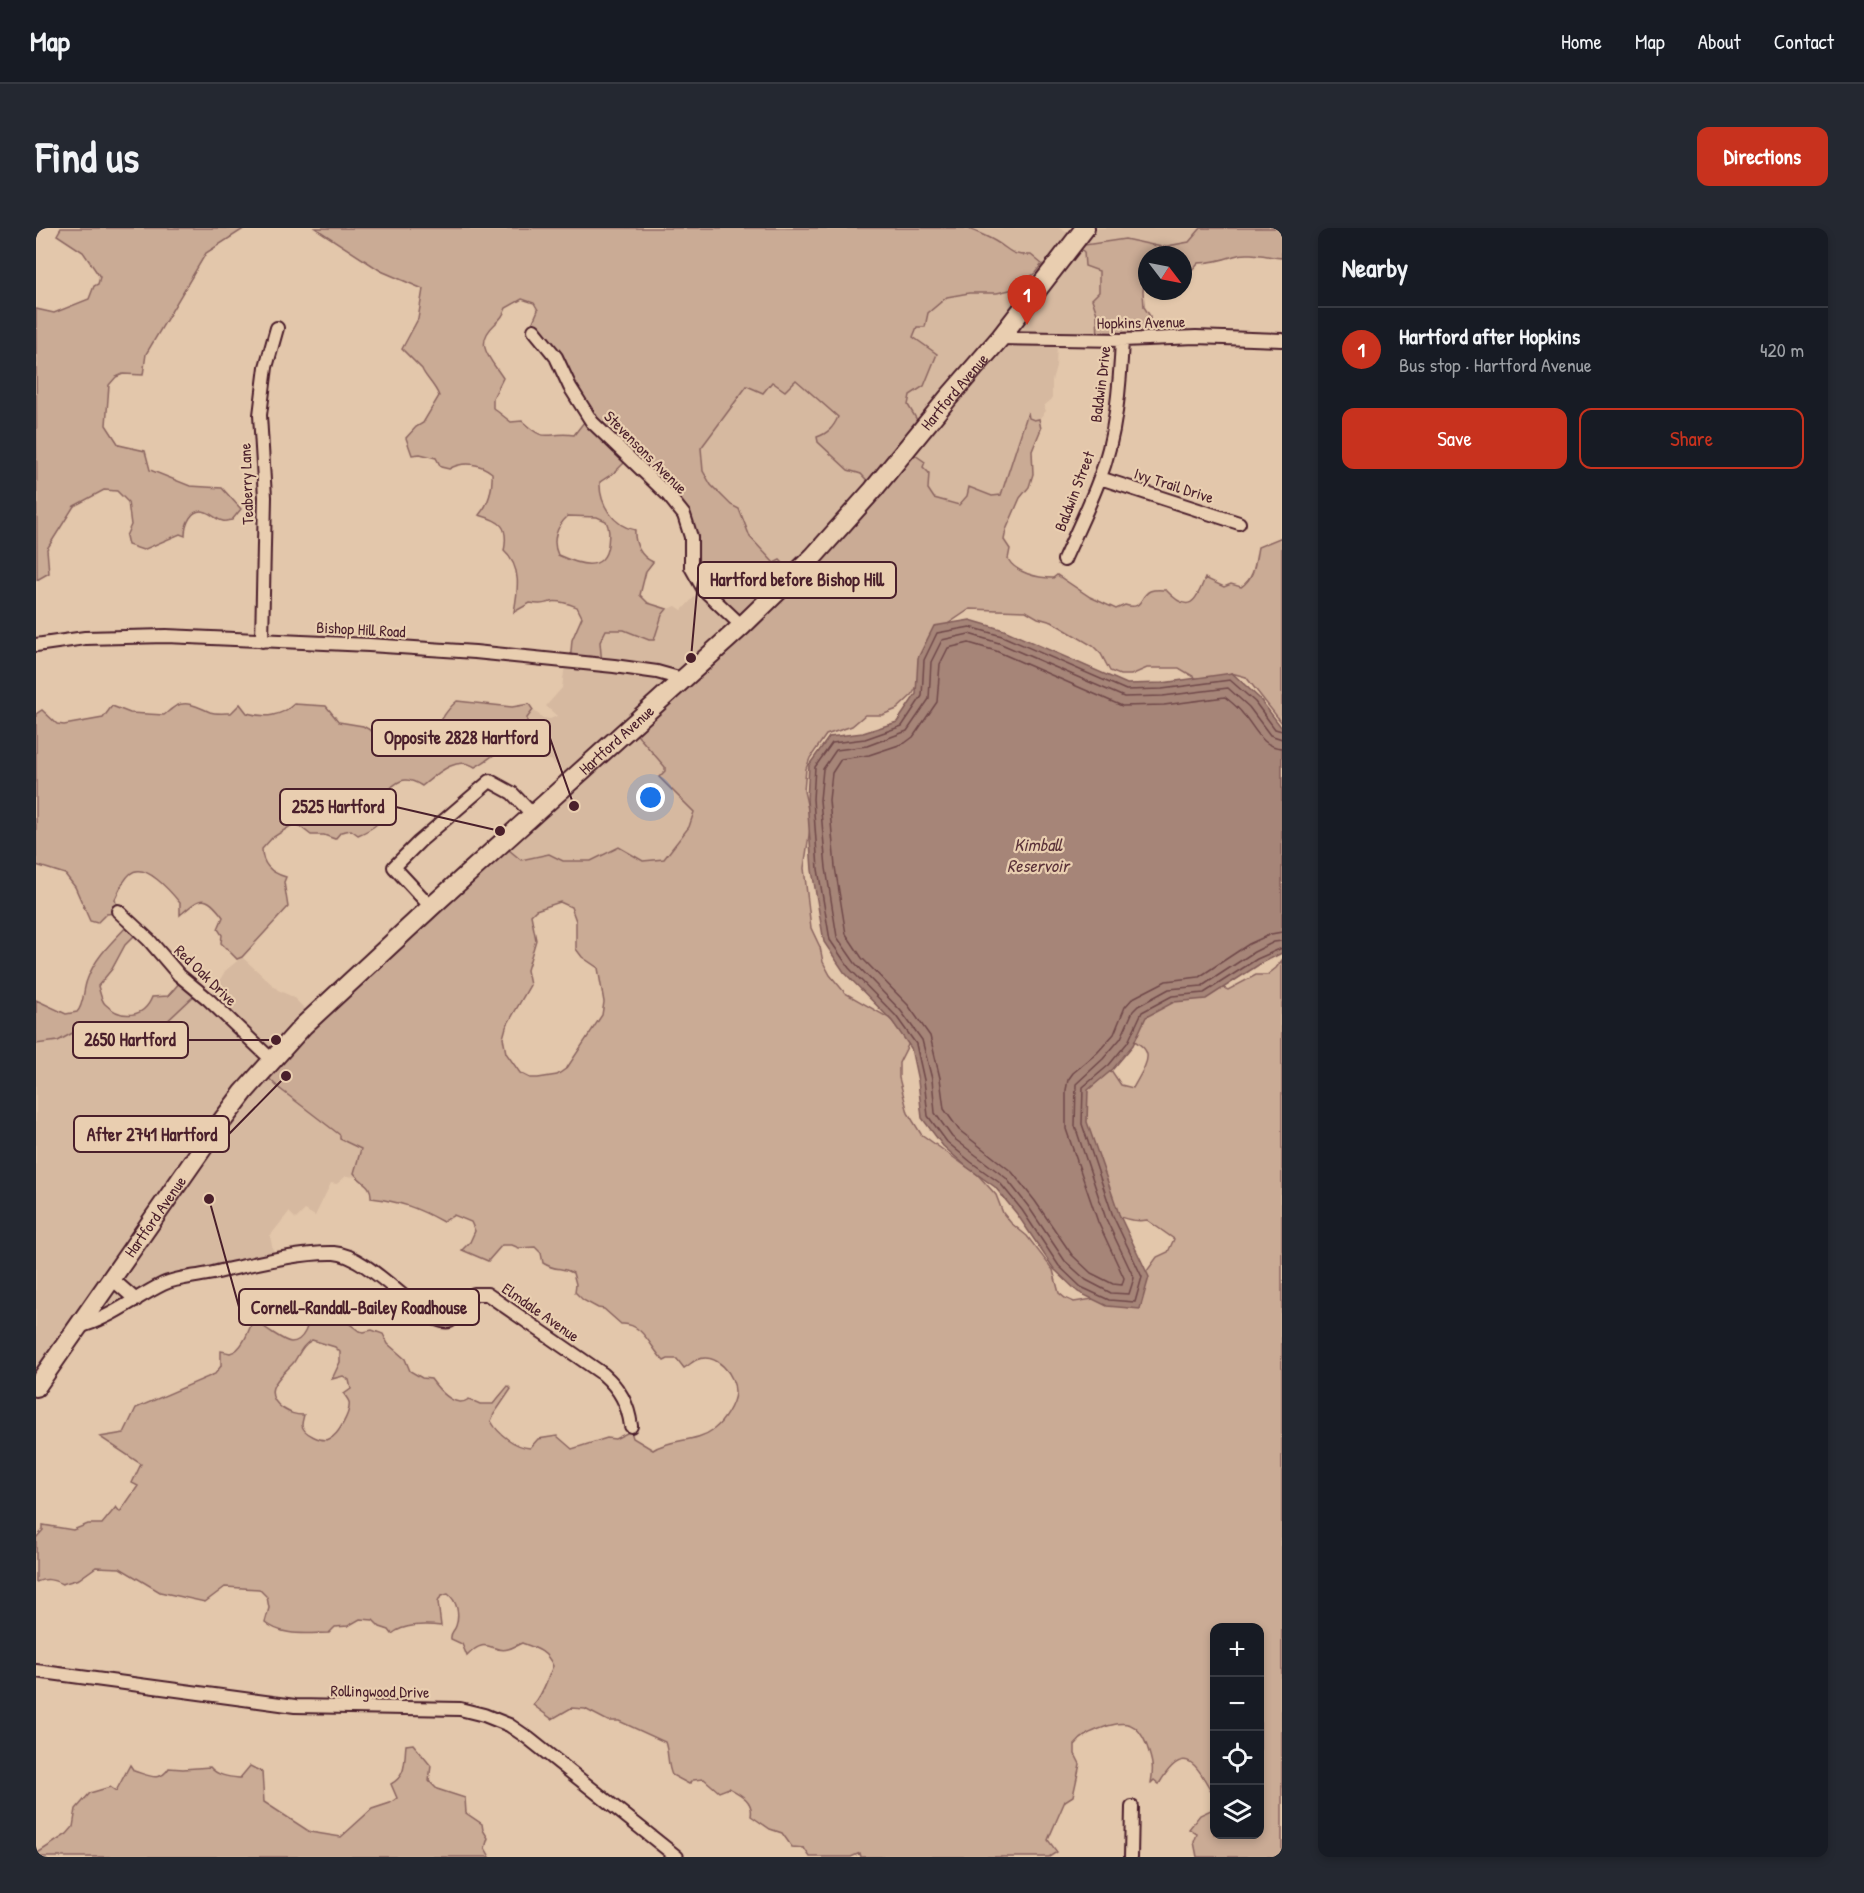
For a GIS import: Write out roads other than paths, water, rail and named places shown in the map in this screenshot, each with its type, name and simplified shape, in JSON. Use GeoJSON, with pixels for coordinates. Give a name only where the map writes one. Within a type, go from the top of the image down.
{"type":"FeatureCollection","features":[{"type":"Feature","properties":{"kind":"highway","name":"Hartford Avenue"},"geometry":{"type":"LineString","coordinates":[[36,1387],[213,1133],[244,1092],[303,1026],[742,626],[813,557],[846,522],[1000,338],[1085,228]]}},
{"type":"Feature","properties":{"kind":"street","name":"Teaberry Lane"},"geometry":{"type":"LineString","coordinates":[[262,641],[265,497],[260,415],[266,367],[277,328]]}},
{"type":"Feature","properties":{"kind":"street","name":"Stevensons Avenue"},"geometry":{"type":"LineString","coordinates":[[534,330],[556,357],[570,387],[592,422],[668,495],[684,515],[691,537],[691,567],[704,590],[742,626]]}},
{"type":"Feature","properties":{"kind":"street","name":"Hopkins Avenue"},"geometry":{"type":"LineString","coordinates":[[1000,338],[1122,340],[1196,337],[1282,340]]}},
{"type":"Feature","properties":{"kind":"street","name":"Baldwin Drive"},"geometry":{"type":"LineString","coordinates":[[1111,432],[1120,377],[1122,340]]}},
{"type":"Feature","properties":{"kind":"street","name":"Baldwin Street"},"geometry":{"type":"LineString","coordinates":[[1064,560],[1100,478],[1111,432]]}},
{"type":"Feature","properties":{"kind":"street","name":"Ivy Trail Drive"},"geometry":{"type":"LineString","coordinates":[[1100,478],[1239,523]]}},
{"type":"Feature","properties":{"kind":"street","name":"Bishop Hill Road"},"geometry":{"type":"LineString","coordinates":[[36,645],[85,638],[166,636],[369,645],[482,653],[657,672],[682,680]]}},
{"type":"Feature","properties":{"kind":"street"},"geometry":{"type":"LineString","coordinates":[[431,907],[394,867],[419,842],[490,781],[512,793],[533,815]]}},
{"type":"Feature","properties":{"kind":"street","name":"Red Oak Drive"},"geometry":{"type":"LineString","coordinates":[[118,911],[149,940],[179,975],[208,999],[273,1061]]}},
{"type":"Feature","properties":{"kind":"street","name":"Elmdale Avenue"},"geometry":{"type":"LineString","coordinates":[[136,1300],[165,1282],[285,1259],[319,1254],[340,1254],[386,1280],[418,1310],[437,1320],[446,1322],[454,1317],[474,1294],[487,1294],[614,1384],[627,1406],[631,1426]]}},
{"type":"Feature","properties":{"kind":"street"},"geometry":{"type":"LineString","coordinates":[[78,1327],[97,1322],[136,1300],[111,1278]]}},
{"type":"Feature","properties":{"kind":"street","name":"Rollingwood Drive"},"geometry":{"type":"LineString","coordinates":[[36,1671],[296,1706],[460,1709],[484,1714],[509,1725],[528,1738],[677,1857]]}},
{"type":"Feature","properties":{"kind":"street"},"geometry":{"type":"LineString","coordinates":[[1131,1857],[1132,1807]]}},
{"type":"Feature","properties":{"kind":"water","name":"Kimball Reservoir"},"geometry":{"type":"Polygon","coordinates":[[[970,620],[1004,630],[1127,684],[1162,683],[1232,673],[1259,698],[1282,728],[1282,953],[1260,964],[1206,999],[1174,1002],[1146,1017],[1133,1045],[1113,1069],[1088,1090],[1087,1122],[1119,1214],[1149,1277],[1140,1309],[1107,1306],[1078,1292],[1054,1269],[1017,1214],[995,1187],[943,1146],[922,1118],[911,1048],[892,1021],[844,972],[824,942],[812,870],[807,799],[809,765],[829,737],[863,733],[897,722],[916,694],[918,658],[934,626],[970,620]]]}},
{"type":"Feature","properties":{"kind":"place","name":"Hartford after Hopkins"},"geometry":{"type":"Point","coordinates":[1027,325]}},
{"type":"Feature","properties":{"kind":"place","name":"Hartford before Bishop Hill"},"geometry":{"type":"Point","coordinates":[691,658]}},
{"type":"Feature","properties":{"kind":"place","name":"Opposite 2828 Hartford"},"geometry":{"type":"Point","coordinates":[574,806]}},
{"type":"Feature","properties":{"kind":"place","name":"2525 Hartford"},"geometry":{"type":"Point","coordinates":[500,831]}},
{"type":"Feature","properties":{"kind":"place","name":"2650 Hartford"},"geometry":{"type":"Point","coordinates":[276,1040]}},
{"type":"Feature","properties":{"kind":"place","name":"After 2741 Hartford"},"geometry":{"type":"Point","coordinates":[286,1076]}},
{"type":"Feature","properties":{"kind":"place","name":"Cornell-Randall-Bailey Roadhouse"},"geometry":{"type":"Point","coordinates":[209,1199]}}]}
